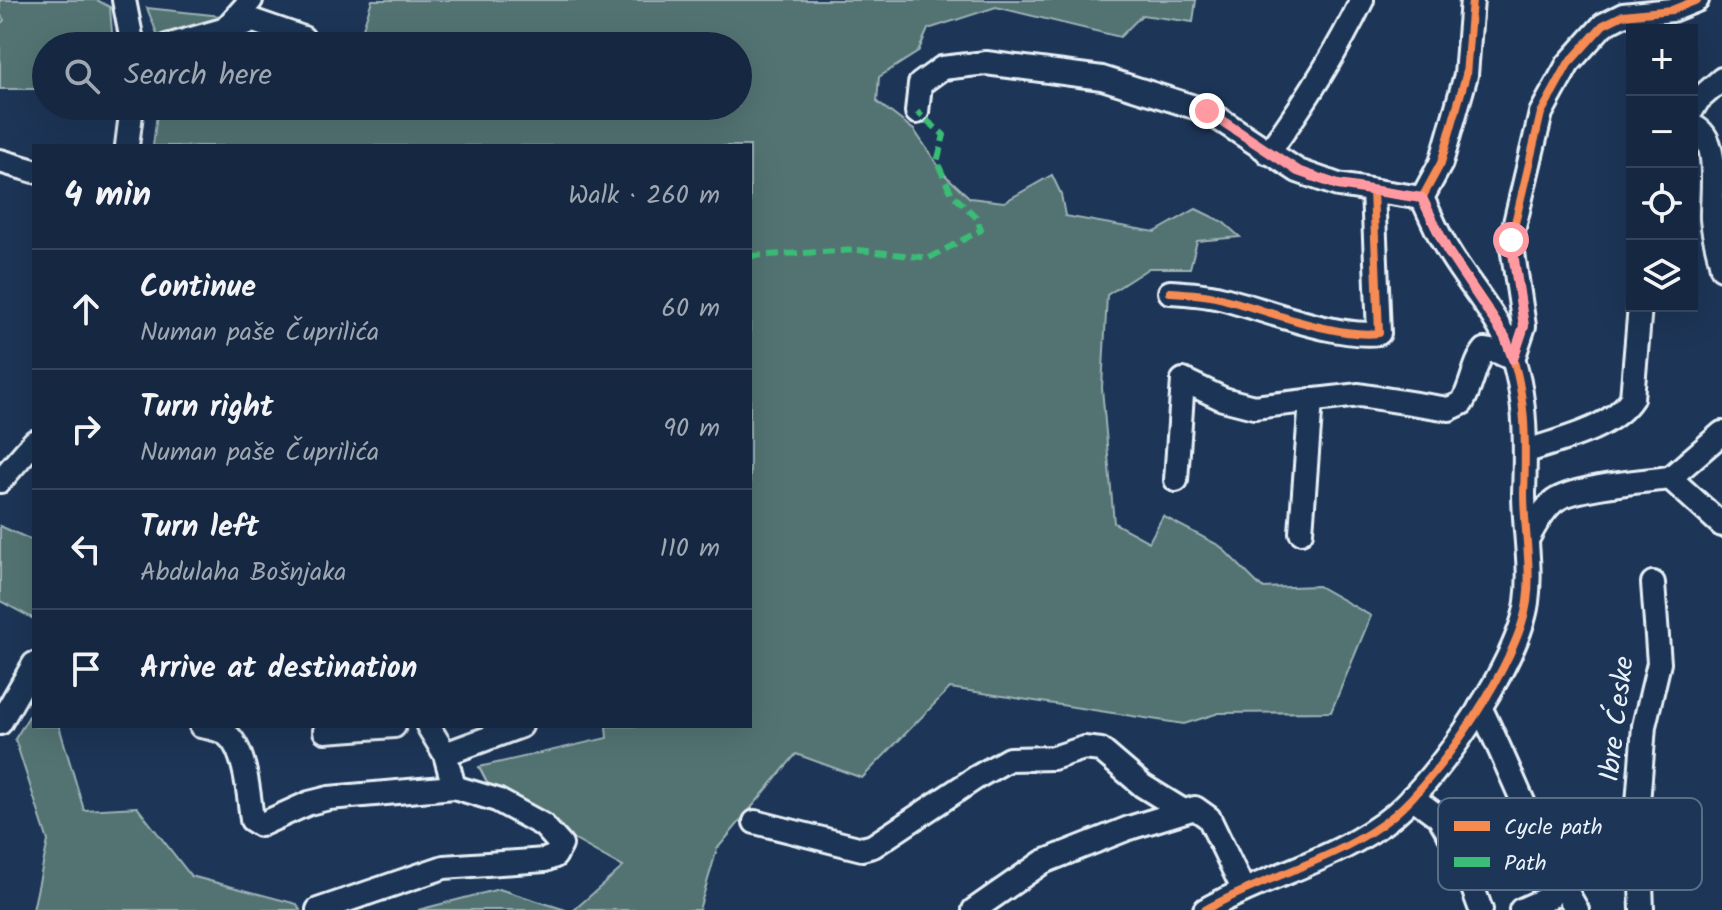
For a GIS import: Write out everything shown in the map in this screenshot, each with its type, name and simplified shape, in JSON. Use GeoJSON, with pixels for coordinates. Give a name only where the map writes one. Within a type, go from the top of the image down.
{"type":"FeatureCollection","features":[{"type":"Feature","properties":{"kind":"street"},"geometry":{"type":"LineString","coordinates":[[226,28],[251,0]]}},
{"type":"Feature","properties":{"kind":"street"},"geometry":{"type":"LineString","coordinates":[[1268,153],[1344,38],[1362,0]]}},
{"type":"Feature","properties":{"kind":"street"},"geometry":{"type":"LineString","coordinates":[[1422,198],[1441,163],[1466,75],[1472,0]]}},
{"type":"Feature","properties":{"kind":"street"},"geometry":{"type":"LineString","coordinates":[[1513,359],[1524,326],[1511,240],[1541,113],[1568,64],[1603,25],[1623,15],[1672,10],[1697,0]]}},
{"type":"Feature","properties":{"kind":"street"},"geometry":{"type":"LineString","coordinates":[[123,1],[130,32]]}},
{"type":"Feature","properties":{"kind":"street"},"geometry":{"type":"LineString","coordinates":[[213,32],[254,21],[286,32]]}},
{"type":"Feature","properties":{"kind":"street"},"geometry":{"type":"LineString","coordinates":[[917,112],[920,84],[942,68],[986,63],[1102,78],[1207,111],[1298,171],[1338,185],[1422,198]]}},
{"type":"Feature","properties":{"kind":"street"},"geometry":{"type":"LineString","coordinates":[[1698,100],[1722,79]]}},
{"type":"Feature","properties":{"kind":"street"},"geometry":{"type":"LineString","coordinates":[[127,144],[130,120]]}},
{"type":"Feature","properties":{"kind":"street"},"geometry":{"type":"LineString","coordinates":[[1698,130],[1702,133],[1713,162],[1712,219],[1722,268]]}},
{"type":"Feature","properties":{"kind":"street"},"geometry":{"type":"LineString","coordinates":[[0,161],[32,170]]}},
{"type":"Feature","properties":{"kind":"street"},"geometry":{"type":"LineString","coordinates":[[1170,292],[1216,297],[1324,327],[1366,335],[1379,333],[1373,191]]}},
{"type":"Feature","properties":{"kind":"street"},"geometry":{"type":"LineString","coordinates":[[1205,910],[1243,889],[1350,844],[1394,816],[1456,745],[1513,650],[1522,629],[1528,600],[1521,393],[1505,337],[1447,250],[1422,198]]}},
{"type":"Feature","properties":{"kind":"street"},"geometry":{"type":"LineString","coordinates":[[1525,452],[1596,427],[1627,406],[1632,398],[1639,312]]}},
{"type":"Feature","properties":{"kind":"street"},"geometry":{"type":"LineString","coordinates":[[1176,480],[1183,380],[1242,405],[1266,406],[1359,395],[1449,409],[1462,403],[1467,395],[1485,350],[1513,359]]}},
{"type":"Feature","properties":{"kind":"street"},"geometry":{"type":"LineString","coordinates":[[1301,532],[1311,400]]}},
{"type":"Feature","properties":{"kind":"street"},"geometry":{"type":"LineString","coordinates":[[1527,540],[1553,501],[1577,492],[1670,478],[1722,433]]}},
{"type":"Feature","properties":{"kind":"street"},"geometry":{"type":"LineString","coordinates":[[0,481],[32,444]]}},
{"type":"Feature","properties":{"kind":"street"},"geometry":{"type":"LineString","coordinates":[[1670,478],[1722,525]]}},
{"type":"Feature","properties":{"kind":"street","name":"Ibre Ćeske"},"geometry":{"type":"LineString","coordinates":[[1638,798],[1644,726],[1659,663],[1653,583]]}},
{"type":"Feature","properties":{"kind":"street"},"geometry":{"type":"LineString","coordinates":[[0,723],[32,667]]}},
{"type":"Feature","properties":{"kind":"street"},"geometry":{"type":"LineString","coordinates":[[1480,707],[1521,798]]}},
{"type":"Feature","properties":{"kind":"street"},"geometry":{"type":"LineString","coordinates":[[207,728],[226,734],[233,741],[245,776],[252,820],[260,825],[309,803],[329,798],[454,787],[497,800],[543,825],[561,845],[560,852],[545,860],[444,867],[318,910]]}},
{"type":"Feature","properties":{"kind":"street"},"geometry":{"type":"LineString","coordinates":[[325,731],[366,728]]}},
{"type":"Feature","properties":{"kind":"street"},"geometry":{"type":"LineString","coordinates":[[429,728],[445,754],[454,787]]}},
{"type":"Feature","properties":{"kind":"street"},"geometry":{"type":"LineString","coordinates":[[445,754],[516,728]]}},
{"type":"Feature","properties":{"kind":"street"},"geometry":{"type":"LineString","coordinates":[[755,822],[862,849],[873,846],[1009,759],[1053,758],[1093,747],[1101,750],[1143,786],[1182,810]]}},
{"type":"Feature","properties":{"kind":"street"},"geometry":{"type":"LineString","coordinates":[[1412,797],[1438,816]]}},
{"type":"Feature","properties":{"kind":"street"},"geometry":{"type":"LineString","coordinates":[[974,910],[1043,862],[1182,810],[1195,808],[1209,818],[1243,889]]}},
{"type":"Feature","properties":{"kind":"street"},"geometry":{"type":"LineString","coordinates":[[1474,890],[1481,910]]}},
{"type":"Feature","properties":{"kind":"street"},"geometry":{"type":"LineString","coordinates":[[1566,890],[1577,910]]}},
{"type":"Feature","properties":{"kind":"street","name":"Ibre Ćeske"},"geometry":{"type":"LineString","coordinates":[[1641,890],[1642,910]]}},
{"type":"Feature","properties":{"kind":"street"},"geometry":{"type":"LineString","coordinates":[[1521,910],[1550,897]]}},
{"type":"Feature","properties":{"kind":"green space"},"geometry":{"type":"Polygon","coordinates":[[[0,0],[97,0],[110,7],[112,32],[32,32],[32,89],[0,89],[0,24],[4,20],[0,14],[0,0]]]}},
{"type":"Feature","properties":{"kind":"green space"},"geometry":{"type":"Polygon","coordinates":[[[372,0],[1196,0],[1193,22],[1142,15],[1120,37],[996,7],[928,29],[918,52],[879,77],[877,102],[914,130],[944,174],[970,198],[1004,202],[1052,175],[1061,194],[1065,216],[1155,232],[1196,209],[1223,222],[1240,237],[1197,241],[1190,268],[1149,268],[1107,295],[1102,388],[1114,523],[1149,542],[1163,516],[1220,546],[1262,588],[1318,586],[1371,616],[1331,712],[1219,713],[1184,724],[950,688],[862,778],[796,754],[717,849],[699,910],[574,910],[623,867],[493,794],[479,767],[607,738],[606,728],[752,728],[752,144],[153,144],[156,120],[752,120],[752,32],[364,32],[372,0]]]}},
{"type":"Feature","properties":{"kind":"green space"},"geometry":{"type":"Polygon","coordinates":[[[147,8],[249,19],[259,32],[156,32],[147,8]]]}},
{"type":"Feature","properties":{"kind":"green space"},"geometry":{"type":"Polygon","coordinates":[[[0,526],[32,540],[32,618],[0,601],[0,526]]]}},
{"type":"Feature","properties":{"kind":"green space"},"geometry":{"type":"Polygon","coordinates":[[[32,711],[32,728],[60,728],[84,810],[137,807],[191,876],[297,904],[300,910],[33,910],[48,841],[15,739],[32,711]]]}},
{"type":"Feature","properties":{"kind":"green space"},"geometry":{"type":"Polygon","coordinates":[[[499,889],[566,910],[418,910],[499,889]]]}},
{"type":"Feature","properties":{"kind":"marked path"},"geometry":{"type":"LineString","coordinates":[[752,256],[858,250],[929,258],[981,230],[977,218],[952,194],[937,162],[944,135],[917,112]]}},
{"type":"Feature","properties":{"kind":"cycle path"},"geometry":{"type":"LineString","coordinates":[[1422,198],[1441,163],[1466,75],[1472,0]]}},
{"type":"Feature","properties":{"kind":"cycle path"},"geometry":{"type":"LineString","coordinates":[[1513,359],[1524,326],[1511,240],[1541,113],[1568,64],[1603,25],[1623,15],[1672,10],[1697,0]]}},
{"type":"Feature","properties":{"kind":"cycle path"},"geometry":{"type":"LineString","coordinates":[[1298,171],[1338,185],[1422,198]]}},
{"type":"Feature","properties":{"kind":"cycle path"},"geometry":{"type":"LineString","coordinates":[[1170,292],[1220,298],[1343,332],[1379,333],[1373,191]]}},
{"type":"Feature","properties":{"kind":"cycle path"},"geometry":{"type":"LineString","coordinates":[[1205,910],[1327,856],[1373,831],[1394,815],[1433,774],[1475,716],[1494,685],[1521,626],[1529,575],[1524,507],[1525,434],[1518,375],[1505,338],[1445,246],[1422,198]]}},
{"type":"Feature","properties":{"kind":"route"},"geometry":{"type":"LineString","coordinates":[[1207,111],[1298,171],[1338,185],[1422,198],[1447,250],[1505,337],[1513,359],[1524,326],[1511,240]]}}]}
